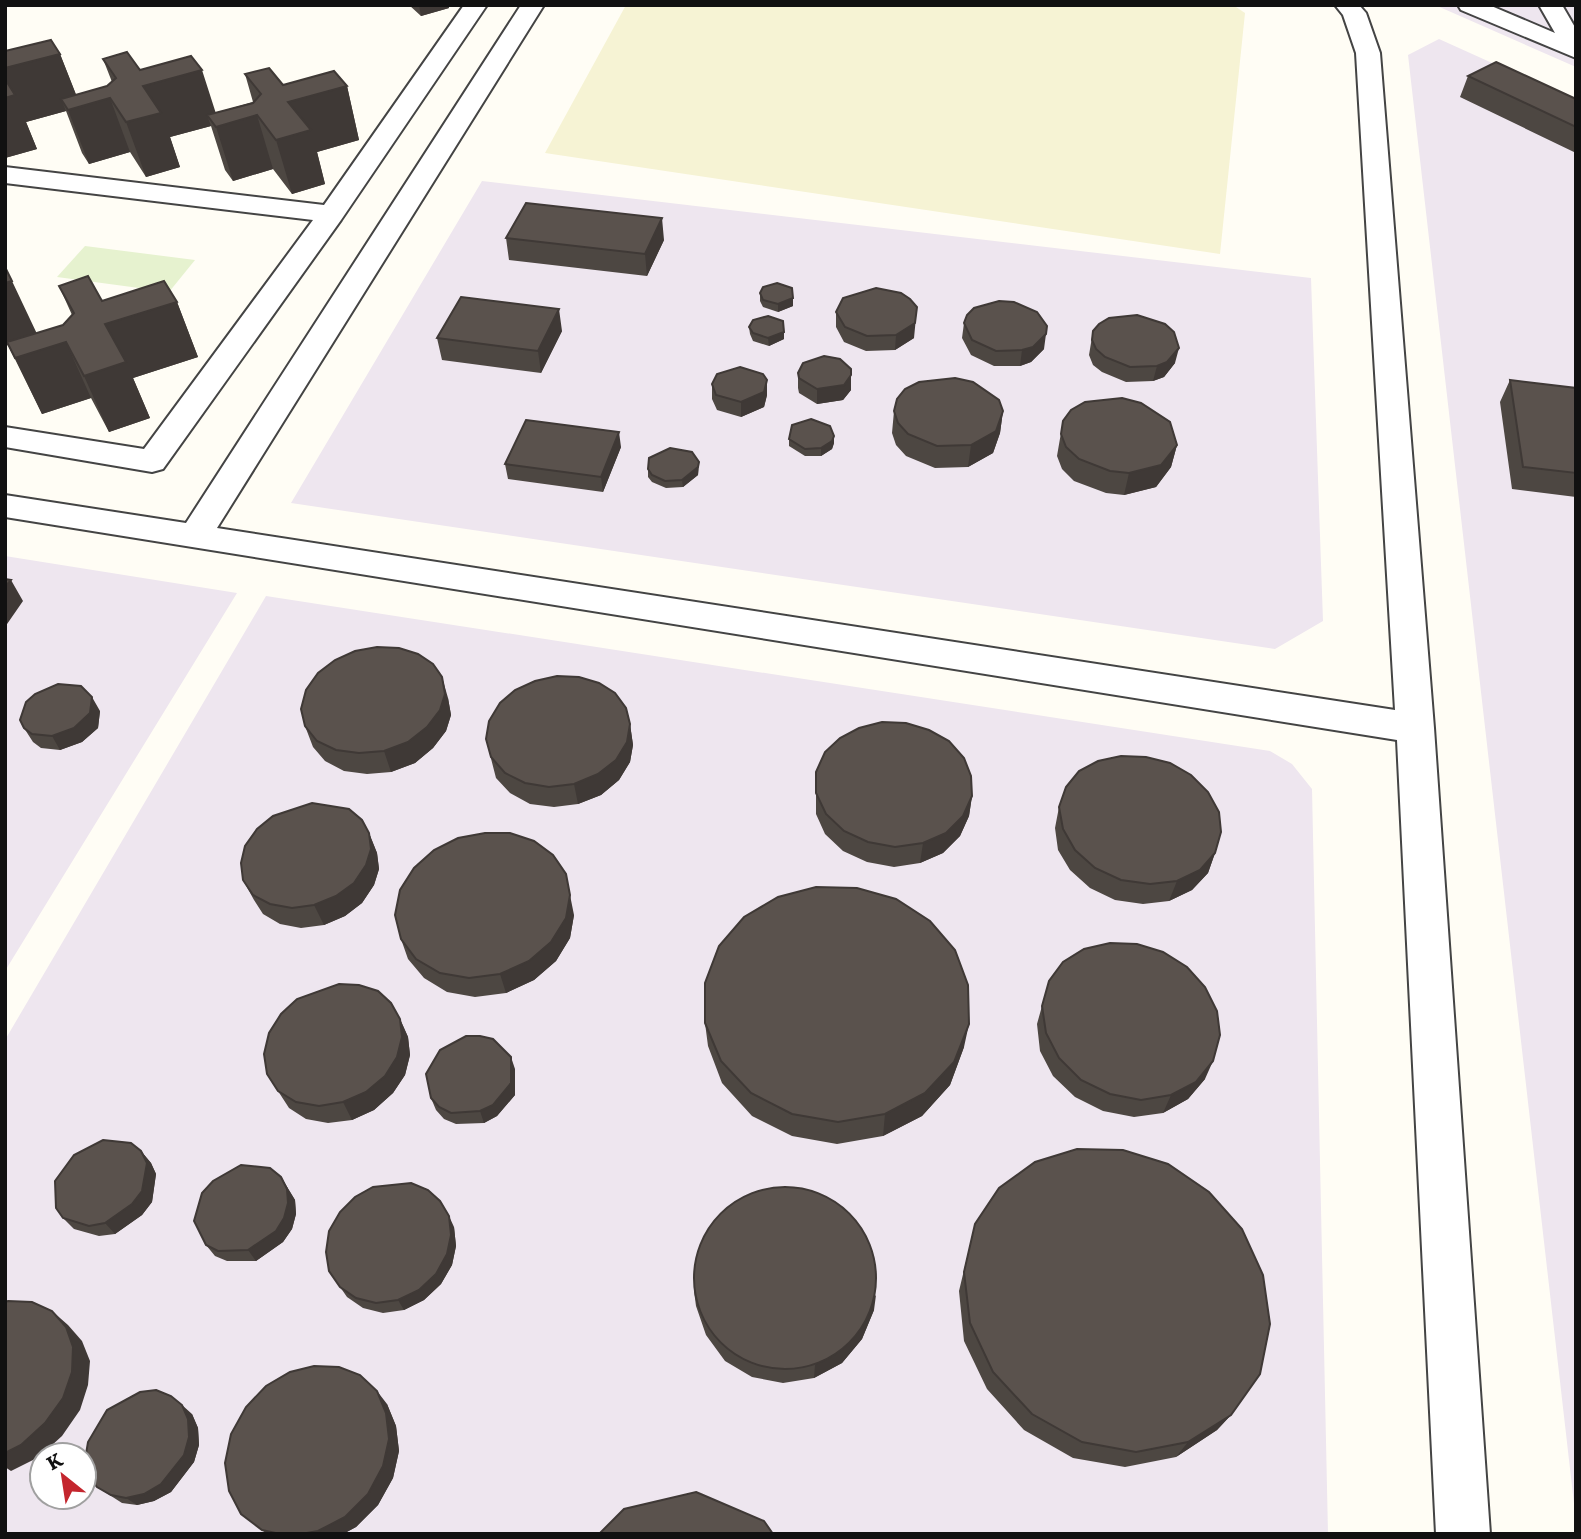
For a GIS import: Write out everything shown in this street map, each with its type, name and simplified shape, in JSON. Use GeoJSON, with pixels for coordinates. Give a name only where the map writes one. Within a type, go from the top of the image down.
{"type":"FeatureCollection","features":[{"type":"Feature","properties":{"kind":"lane"},"geometry":{"type":"LineString","coordinates":[[5,437],[152,461],[331,214],[476,5]]}},
{"type":"Feature","properties":{"kind":"lane"},"geometry":{"type":"LineString","coordinates":[[195,536],[533,5]]}},
{"type":"Feature","properties":{"kind":"lane"},"geometry":{"type":"LineString","coordinates":[[1346,5],[1354,13],[1368,53],[1415,728],[1463,1534]]}},
{"type":"Feature","properties":{"kind":"lane"},"geometry":{"type":"LineString","coordinates":[[1469,5],[1576,50]]}},
{"type":"Feature","properties":{"kind":"lane"},"geometry":{"type":"LineString","coordinates":[[1550,5],[1576,50]]}},
{"type":"Feature","properties":{"kind":"lane"},"geometry":{"type":"LineString","coordinates":[[5,175],[331,214]]}},
{"type":"Feature","properties":{"kind":"lane"},"geometry":{"type":"LineString","coordinates":[[5,506],[1415,728]]}},
{"type":"Feature","properties":{"kind":"shaded area"},"geometry":{"type":"Polygon","coordinates":[[[626,5],[1233,5],[1245,13],[1220,254],[545,153],[626,5]]]}},
{"type":"Feature","properties":{"kind":"shaded area"},"geometry":{"type":"Polygon","coordinates":[[[1435,5],[1576,5],[1576,67],[1435,5]]]}},
{"type":"Feature","properties":{"kind":"shaded area"},"geometry":{"type":"Polygon","coordinates":[[[1439,39],[1576,101],[1576,1521],[1408,55],[1439,39]]]}},
{"type":"Feature","properties":{"kind":"shaded area"},"geometry":{"type":"Polygon","coordinates":[[[482,181],[1311,278],[1323,621],[1275,649],[291,503],[482,181]]]}},
{"type":"Feature","properties":{"kind":"shaded area"},"geometry":{"type":"Polygon","coordinates":[[[5,556],[237,593],[5,971],[5,556]]]}},
{"type":"Feature","properties":{"kind":"shaded area"},"geometry":{"type":"Polygon","coordinates":[[[266,596],[1270,751],[1292,764],[1312,789],[1328,1534],[5,1534],[5,1040],[266,596]]]}},
{"type":"Feature","properties":{"kind":"green space"},"geometry":{"type":"Polygon","coordinates":[[[85,246],[195,260],[169,292],[57,277],[85,246]]]}},
{"type":"Feature","properties":{"kind":"building"},"geometry":{"type":"Polygon","coordinates":[[[51,40],[60,54],[5,68],[5,51],[51,40]]]}},
{"type":"Feature","properties":{"kind":"building"},"geometry":{"type":"Polygon","coordinates":[[[127,52],[140,70],[191,56],[202,70],[143,86],[161,113],[126,122],[110,98],[68,110],[61,99],[107,86],[116,78],[103,59],[127,52]]]}},
{"type":"Feature","properties":{"kind":"building"},"geometry":{"type":"Polygon","coordinates":[[[1496,62],[1576,99],[1576,127],[1468,76],[1496,62]]]}},
{"type":"Feature","properties":{"kind":"building"},"geometry":{"type":"Polygon","coordinates":[[[269,68],[283,85],[334,71],[347,86],[288,102],[311,130],[276,140],[257,115],[216,127],[207,115],[253,103],[261,94],[245,74],[269,68]]]}},
{"type":"Feature","properties":{"kind":"building"},"geometry":{"type":"Polygon","coordinates":[[[5,79],[15,95],[5,98],[5,79]]]}},
{"type":"Feature","properties":{"kind":"building"},"geometry":{"type":"Polygon","coordinates":[[[526,203],[662,218],[645,254],[506,238],[526,203]]]}},
{"type":"Feature","properties":{"kind":"building"},"geometry":{"type":"Polygon","coordinates":[[[5,267],[12,281],[5,283],[5,267]]]}},
{"type":"Feature","properties":{"kind":"building"},"geometry":{"type":"Polygon","coordinates":[[[88,276],[102,301],[164,281],[177,302],[105,324],[126,362],[84,376],[66,342],[15,358],[7,342],[63,325],[74,313],[59,286],[88,276]]]}},
{"type":"Feature","properties":{"kind":"building"},"geometry":{"type":"Polygon","coordinates":[[[777,283],[792,288],[793,298],[778,304],[763,300],[760,293],[763,287],[777,283]]]}},
{"type":"Feature","properties":{"kind":"building"},"geometry":{"type":"Polygon","coordinates":[[[876,288],[901,293],[910,299],[917,307],[915,323],[896,335],[867,336],[845,327],[836,312],[843,298],[876,288]]]}},
{"type":"Feature","properties":{"kind":"building"},"geometry":{"type":"Polygon","coordinates":[[[461,297],[559,309],[538,351],[437,338],[461,297]]]}},
{"type":"Feature","properties":{"kind":"building"},"geometry":{"type":"Polygon","coordinates":[[[999,301],[1014,302],[1037,312],[1047,326],[1046,334],[1033,347],[1022,350],[996,351],[972,340],[964,323],[967,315],[974,308],[999,301]]]}},
{"type":"Feature","properties":{"kind":"building"},"geometry":{"type":"Polygon","coordinates":[[[1137,315],[1165,324],[1174,332],[1179,348],[1167,362],[1157,366],[1130,367],[1105,357],[1096,349],[1092,340],[1093,331],[1099,324],[1109,318],[1137,315]]]}},
{"type":"Feature","properties":{"kind":"building"},"geometry":{"type":"Polygon","coordinates":[[[768,316],[783,321],[784,332],[768,338],[753,333],[749,327],[753,320],[768,316]]]}},
{"type":"Feature","properties":{"kind":"building"},"geometry":{"type":"Polygon","coordinates":[[[824,356],[840,359],[851,369],[851,375],[844,385],[817,389],[799,378],[798,373],[803,363],[824,356]]]}},
{"type":"Feature","properties":{"kind":"building"},"geometry":{"type":"Polygon","coordinates":[[[740,367],[763,374],[767,380],[764,392],[741,402],[716,395],[712,384],[717,374],[740,367]]]}},
{"type":"Feature","properties":{"kind":"building"},"geometry":{"type":"Polygon","coordinates":[[[955,378],[973,382],[999,400],[1003,411],[996,431],[971,445],[937,446],[908,434],[898,423],[894,411],[897,399],[905,389],[919,382],[955,378]]]}},
{"type":"Feature","properties":{"kind":"building"},"geometry":{"type":"Polygon","coordinates":[[[1510,380],[1576,388],[1576,473],[1523,467],[1510,380]]]}},
{"type":"Feature","properties":{"kind":"building"},"geometry":{"type":"Polygon","coordinates":[[[1122,398],[1141,403],[1170,422],[1177,445],[1161,465],[1129,473],[1110,471],[1079,459],[1066,447],[1061,434],[1063,421],[1071,410],[1085,402],[1122,398]]]}},
{"type":"Feature","properties":{"kind":"building"},"geometry":{"type":"Polygon","coordinates":[[[811,419],[830,426],[834,436],[832,441],[821,448],[805,449],[789,439],[792,425],[811,419]]]}},
{"type":"Feature","properties":{"kind":"building"},"geometry":{"type":"Polygon","coordinates":[[[526,420],[619,432],[601,477],[505,464],[526,420]]]}},
{"type":"Feature","properties":{"kind":"building"},"geometry":{"type":"Polygon","coordinates":[[[670,448],[692,452],[699,462],[698,467],[682,480],[665,481],[652,475],[648,469],[649,458],[670,448]]]}},
{"type":"Feature","properties":{"kind":"building"},"geometry":{"type":"Polygon","coordinates":[[[377,647],[399,648],[418,654],[433,664],[442,677],[445,694],[440,710],[427,727],[408,742],[384,751],[359,753],[336,750],[317,741],[305,726],[301,709],[306,690],[318,673],[335,660],[355,651],[377,647]]]}},
{"type":"Feature","properties":{"kind":"building"},"geometry":{"type":"Polygon","coordinates":[[[557,676],[579,677],[599,683],[615,693],[626,708],[630,724],[627,742],[616,760],[598,774],[574,784],[549,787],[525,783],[505,773],[491,757],[486,739],[489,721],[500,703],[515,690],[535,681],[557,676]]]}},
{"type":"Feature","properties":{"kind":"building"},"geometry":{"type":"Polygon","coordinates":[[[58,684],[81,686],[92,697],[90,713],[74,728],[52,736],[32,734],[24,728],[20,720],[26,702],[35,694],[58,684]]]}},
{"type":"Feature","properties":{"kind":"building"},"geometry":{"type":"Polygon","coordinates":[[[882,722],[906,723],[929,730],[949,741],[964,758],[971,776],[972,796],[963,816],[946,833],[923,843],[895,847],[868,842],[844,831],[826,814],[816,793],[816,772],[825,752],[840,738],[859,728],[882,722]]]}},
{"type":"Feature","properties":{"kind":"building"},"geometry":{"type":"Polygon","coordinates":[[[1121,756],[1146,757],[1170,763],[1191,775],[1208,792],[1219,812],[1221,832],[1215,853],[1200,870],[1177,881],[1150,884],[1121,880],[1095,868],[1075,850],[1063,829],[1059,807],[1066,787],[1079,771],[1098,761],[1121,756]]]}},
{"type":"Feature","properties":{"kind":"building"},"geometry":{"type":"Polygon","coordinates":[[[312,803],[349,809],[362,820],[369,833],[371,849],[366,865],[354,883],[336,896],[314,905],[292,908],[270,904],[253,895],[243,880],[241,863],[245,846],[257,829],[273,816],[312,803]]]}},
{"type":"Feature","properties":{"kind":"building"},"geometry":{"type":"Polygon","coordinates":[[[485,833],[510,833],[534,841],[553,855],[566,874],[570,895],[566,918],[551,942],[529,961],[500,974],[469,978],[440,973],[416,959],[401,939],[395,915],[400,890],[414,868],[434,850],[458,838],[485,833]]]}},
{"type":"Feature","properties":{"kind":"building"},"geometry":{"type":"Polygon","coordinates":[[[816,887],[857,888],[896,899],[930,921],[955,950],[968,985],[969,1024],[954,1062],[925,1093],[885,1114],[838,1122],[792,1114],[751,1093],[721,1061],[705,1023],[705,983],[719,946],[744,917],[778,897],[816,887]]]}},
{"type":"Feature","properties":{"kind":"building"},"geometry":{"type":"Polygon","coordinates":[[[1110,943],[1137,944],[1163,952],[1187,967],[1205,987],[1217,1011],[1220,1035],[1213,1061],[1196,1082],[1171,1095],[1141,1100],[1110,1094],[1081,1080],[1059,1058],[1046,1033],[1042,1006],[1049,981],[1063,962],[1084,949],[1110,943]]]}},
{"type":"Feature","properties":{"kind":"building"},"geometry":{"type":"Polygon","coordinates":[[[339,984],[359,985],[378,991],[391,1003],[400,1019],[402,1037],[397,1057],[385,1076],[366,1092],[343,1102],[319,1106],[296,1102],[278,1091],[267,1074],[264,1054],[269,1033],[281,1014],[297,999],[339,984]]]}},
{"type":"Feature","properties":{"kind":"building"},"geometry":{"type":"Polygon","coordinates":[[[466,1036],[493,1039],[511,1057],[511,1083],[493,1105],[480,1111],[451,1113],[439,1107],[431,1098],[426,1074],[440,1050],[466,1036]]]}},
{"type":"Feature","properties":{"kind":"building"},"geometry":{"type":"Polygon","coordinates":[[[103,1140],[131,1143],[141,1151],[147,1163],[142,1191],[132,1204],[105,1223],[89,1226],[63,1218],[56,1208],[55,1181],[74,1155],[103,1140]]]}},
{"type":"Feature","properties":{"kind":"building"},"geometry":{"type":"Polygon","coordinates":[[[1077,1149],[1123,1150],[1168,1164],[1209,1192],[1242,1229],[1263,1275],[1270,1324],[1260,1374],[1231,1415],[1188,1442],[1136,1452],[1082,1442],[1032,1414],[993,1372],[970,1323],[964,1272],[975,1224],[999,1188],[1035,1162],[1077,1149]]]}},
{"type":"Feature","properties":{"kind":"building"},"geometry":{"type":"Polygon","coordinates":[[[241,1165],[270,1168],[281,1177],[287,1189],[288,1203],[284,1218],[276,1231],[248,1250],[218,1251],[206,1245],[194,1221],[202,1193],[213,1181],[241,1165]]]}},
{"type":"Feature","properties":{"kind":"building"},"geometry":{"type":"Polygon","coordinates":[[[411,1183],[428,1190],[440,1201],[449,1216],[451,1235],[447,1254],[436,1274],[419,1290],[398,1300],[376,1303],[356,1298],[340,1287],[329,1271],[326,1252],[329,1231],[340,1212],[355,1197],[373,1187],[411,1183]]]}},
{"type":"Feature","properties":{"kind":"building"},"geometry":{"type":"Polygon","coordinates":[[[785,1187],[820,1194],[836,1202],[849,1214],[861,1227],[869,1243],[876,1278],[869,1313],[861,1329],[849,1342],[836,1354],[820,1362],[785,1369],[750,1362],[734,1354],[721,1342],[709,1329],[701,1313],[694,1278],[701,1243],[709,1227],[721,1214],[734,1202],[750,1194],[785,1187]]]}},
{"type":"Feature","properties":{"kind":"building"},"geometry":{"type":"Polygon","coordinates":[[[5,1302],[32,1302],[52,1311],[66,1327],[73,1347],[72,1372],[63,1398],[45,1423],[21,1445],[5,1453],[5,1302]]]}},
{"type":"Feature","properties":{"kind":"building"},"geometry":{"type":"Polygon","coordinates":[[[314,1366],[339,1367],[360,1375],[377,1391],[386,1413],[389,1439],[383,1466],[368,1494],[345,1517],[318,1531],[301,1534],[280,1534],[262,1530],[241,1514],[229,1491],[225,1463],[231,1434],[246,1407],[266,1386],[290,1372],[314,1366]]]}},
{"type":"Feature","properties":{"kind":"building"},"geometry":{"type":"Polygon","coordinates":[[[156,1390],[171,1396],[182,1405],[188,1419],[189,1437],[184,1455],[161,1484],[144,1494],[126,1498],[111,1495],[98,1488],[98,1441],[89,1441],[107,1410],[140,1392],[156,1390]]]}},
{"type":"Feature","properties":{"kind":"building"},"geometry":{"type":"Polygon","coordinates":[[[696,1492],[764,1521],[773,1534],[599,1534],[624,1509],[696,1492]]]}}]}
